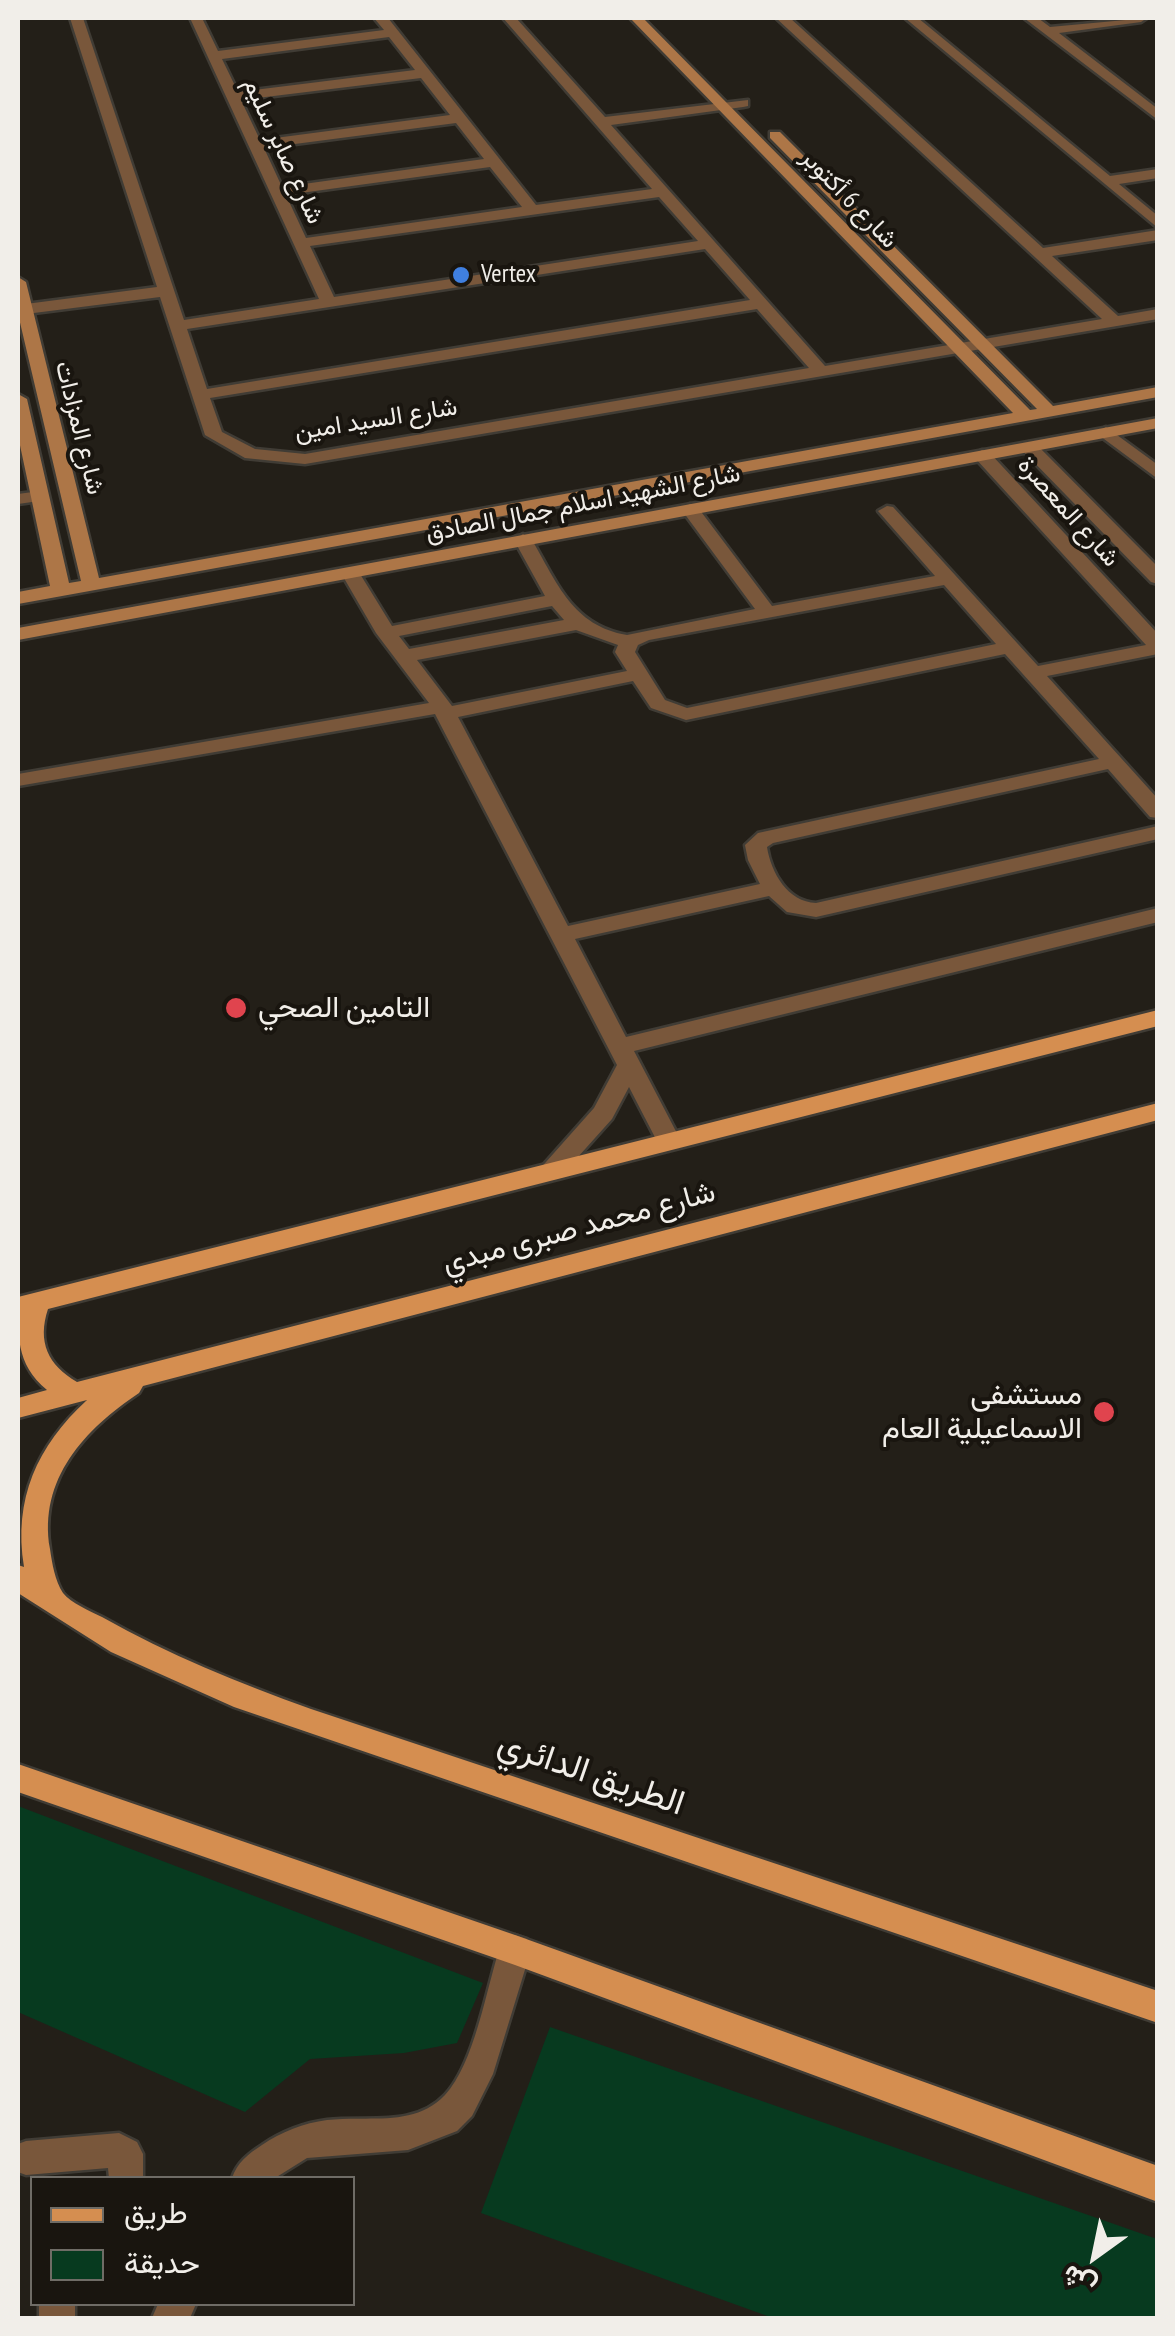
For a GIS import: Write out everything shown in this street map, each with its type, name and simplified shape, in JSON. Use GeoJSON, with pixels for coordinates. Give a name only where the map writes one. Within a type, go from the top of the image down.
{"type":"FeatureCollection","features":[{"type":"Feature","properties":{"kind":"main road","name":"شارع محمد صبرى مبدي"},"geometry":{"type":"LineString","coordinates":[[27,1304],[1158,1018]]}},
{"type":"Feature","properties":{"kind":"main road","name":"شارع محمد صبرى مبدي"},"geometry":{"type":"LineString","coordinates":[[18,1408],[1158,1111]]}},
{"type":"Feature","properties":{"kind":"main road"},"geometry":{"type":"LineString","coordinates":[[27,1304],[31,1355],[40,1370],[73,1393]]}},
{"type":"Feature","properties":{"kind":"main road"},"geometry":{"type":"LineString","coordinates":[[56,1608],[40,1578],[32,1544],[33,1510],[43,1477],[61,1446],[85,1418],[115,1394],[150,1374]]}},
{"type":"Feature","properties":{"kind":"main road","name":"الطريق الدائري"},"geometry":{"type":"LineString","coordinates":[[18,1576],[56,1608],[130,1646],[239,1693],[1158,2008]]}},
{"type":"Feature","properties":{"kind":"main road"},"geometry":{"type":"LineString","coordinates":[[18,1778],[516,1950],[1158,2184]]}},
{"type":"Feature","properties":{"kind":"street","name":"شارع السيد امين"},"geometry":{"type":"LineString","coordinates":[[76,18],[214,435],[230,446],[277,459],[305,459],[1158,314]]}},
{"type":"Feature","properties":{"kind":"street","name":"شارع صابر سليم"},"geometry":{"type":"LineString","coordinates":[[196,18],[329,303]]}},
{"type":"Feature","properties":{"kind":"street"},"geometry":{"type":"LineString","coordinates":[[381,18],[532,210]]}},
{"type":"Feature","properties":{"kind":"street"},"geometry":{"type":"LineString","coordinates":[[509,18],[821,372]]}},
{"type":"Feature","properties":{"kind":"street","name":"شارع 6 أكتوبر"},"geometry":{"type":"LineString","coordinates":[[636,18],[1026,416]]}},
{"type":"Feature","properties":{"kind":"street","name":"شارع 6 أكتوبر"},"geometry":{"type":"LineString","coordinates":[[658,18],[1050,412]]}},
{"type":"Feature","properties":{"kind":"street"},"geometry":{"type":"LineString","coordinates":[[783,18],[1114,322]]}},
{"type":"Feature","properties":{"kind":"street"},"geometry":{"type":"LineString","coordinates":[[911,18],[1158,224]]}},
{"type":"Feature","properties":{"kind":"street"},"geometry":{"type":"LineString","coordinates":[[1030,18],[1158,116]]}},
{"type":"Feature","properties":{"kind":"street"},"geometry":{"type":"LineString","coordinates":[[1047,31],[1144,18],[1158,25]]}},
{"type":"Feature","properties":{"kind":"street"},"geometry":{"type":"LineString","coordinates":[[214,56],[393,33]]}},
{"type":"Feature","properties":{"kind":"street"},"geometry":{"type":"LineString","coordinates":[[233,97],[424,73]]}},
{"type":"Feature","properties":{"kind":"street"},"geometry":{"type":"LineString","coordinates":[[602,122],[743,103]]}},
{"type":"Feature","properties":{"kind":"street"},"geometry":{"type":"LineString","coordinates":[[255,145],[459,118]]}},
{"type":"Feature","properties":{"kind":"street"},"geometry":{"type":"LineString","coordinates":[[277,192],[494,162]]}},
{"type":"Feature","properties":{"kind":"street"},"geometry":{"type":"LineString","coordinates":[[1107,181],[1158,173]]}},
{"type":"Feature","properties":{"kind":"street"},"geometry":{"type":"LineString","coordinates":[[301,242],[663,192]]}},
{"type":"Feature","properties":{"kind":"street"},"geometry":{"type":"LineString","coordinates":[[1040,254],[1158,235]]}},
{"type":"Feature","properties":{"kind":"street"},"geometry":{"type":"LineString","coordinates":[[178,326],[709,244]]}},
{"type":"Feature","properties":{"kind":"street","name":"شارع المزادات"},"geometry":{"type":"LineString","coordinates":[[18,282],[21,310],[91,585]]}},
{"type":"Feature","properties":{"kind":"street"},"geometry":{"type":"LineString","coordinates":[[21,310],[166,291]]}},
{"type":"Feature","properties":{"kind":"street"},"geometry":{"type":"LineString","coordinates":[[200,395],[761,303]]}},
{"type":"Feature","properties":{"kind":"street","name":"شارع الشهيد اسلام جمال الصادق"},"geometry":{"type":"LineString","coordinates":[[18,598],[1158,392]]}},
{"type":"Feature","properties":{"kind":"street","name":"شارع المزادات"},"geometry":{"type":"LineString","coordinates":[[18,398],[61,590]]}},
{"type":"Feature","properties":{"kind":"street","name":"شارع الشهيد اسلام جمال الصادق"},"geometry":{"type":"LineString","coordinates":[[18,634],[1158,422]]}},
{"type":"Feature","properties":{"kind":"street"},"geometry":{"type":"LineString","coordinates":[[1106,432],[1158,474]]}},
{"type":"Feature","properties":{"kind":"street","name":"شارع المعصرة"},"geometry":{"type":"LineString","coordinates":[[1028,446],[1158,578]]}},
{"type":"Feature","properties":{"kind":"street","name":"شارع المعصرة"},"geometry":{"type":"LineString","coordinates":[[982,455],[1158,647]]}},
{"type":"Feature","properties":{"kind":"street"},"geometry":{"type":"LineString","coordinates":[[745,467],[766,495]]}},
{"type":"Feature","properties":{"kind":"street"},"geometry":{"type":"LineString","coordinates":[[18,499],[40,496]]}},
{"type":"Feature","properties":{"kind":"street"},"geometry":{"type":"LineString","coordinates":[[690,509],[766,610]]}},
{"type":"Feature","properties":{"kind":"street"},"geometry":{"type":"LineString","coordinates":[[887,511],[1158,812]]}},
{"type":"Feature","properties":{"kind":"street"},"geometry":{"type":"LineString","coordinates":[[522,540],[575,624],[598,636],[628,641],[766,610],[948,579]]}},
{"type":"Feature","properties":{"kind":"street"},"geometry":{"type":"LineString","coordinates":[[350,573],[386,633],[443,710],[670,1142]]}},
{"type":"Feature","properties":{"kind":"street"},"geometry":{"type":"LineString","coordinates":[[386,633],[559,600]]}},
{"type":"Feature","properties":{"kind":"street"},"geometry":{"type":"LineString","coordinates":[[406,656],[575,624]]}},
{"type":"Feature","properties":{"kind":"street"},"geometry":{"type":"LineString","coordinates":[[628,641],[625,652],[658,704],[676,713],[697,714],[1010,647]]}},
{"type":"Feature","properties":{"kind":"street"},"geometry":{"type":"LineString","coordinates":[[1033,673],[1158,647]]}},
{"type":"Feature","properties":{"kind":"street"},"geometry":{"type":"LineString","coordinates":[[18,780],[639,674]]}},
{"type":"Feature","properties":{"kind":"street"},"geometry":{"type":"LineString","coordinates":[[1113,762],[766,838],[754,850],[776,888],[794,907],[816,910],[1158,832]]}},
{"type":"Feature","properties":{"kind":"street"},"geometry":{"type":"LineString","coordinates":[[561,935],[776,888]]}},
{"type":"Feature","properties":{"kind":"street"},"geometry":{"type":"LineString","coordinates":[[624,1056],[1158,915]]}},
{"type":"Feature","properties":{"kind":"street"},"geometry":{"type":"LineString","coordinates":[[550,1171],[603,1113],[624,1056]]}},
{"type":"Feature","properties":{"kind":"street"},"geometry":{"type":"LineString","coordinates":[[250,2176],[272,2157],[305,2141],[340,2135],[407,2135],[444,2119],[470,2089],[516,1950]]}},
{"type":"Feature","properties":{"kind":"street"},"geometry":{"type":"LineString","coordinates":[[26,2158],[119,2150],[125,2154],[126,2176]]}},
{"type":"Feature","properties":{"kind":"green space"},"geometry":{"type":"Polygon","coordinates":[[[18,1806],[483,1983],[457,2043],[404,2053],[310,2059],[245,2112],[18,2012],[18,1806]]]}},
{"type":"Feature","properties":{"kind":"green space"},"geometry":{"type":"Polygon","coordinates":[[[550,2027],[1157,2239],[1157,2318],[773,2318],[481,2213],[550,2027]]]}},
{"type":"Feature","properties":{"kind":"place","name":"Vertex"},"geometry":{"type":"Point","coordinates":[461,275]}},
{"type":"Feature","properties":{"kind":"place","name":"التامين الصحي"},"geometry":{"type":"Point","coordinates":[236,1008]}},
{"type":"Feature","properties":{"kind":"place","name":"مستشفى الاسماعيلية العام"},"geometry":{"type":"Point","coordinates":[1104,1412]}}]}
